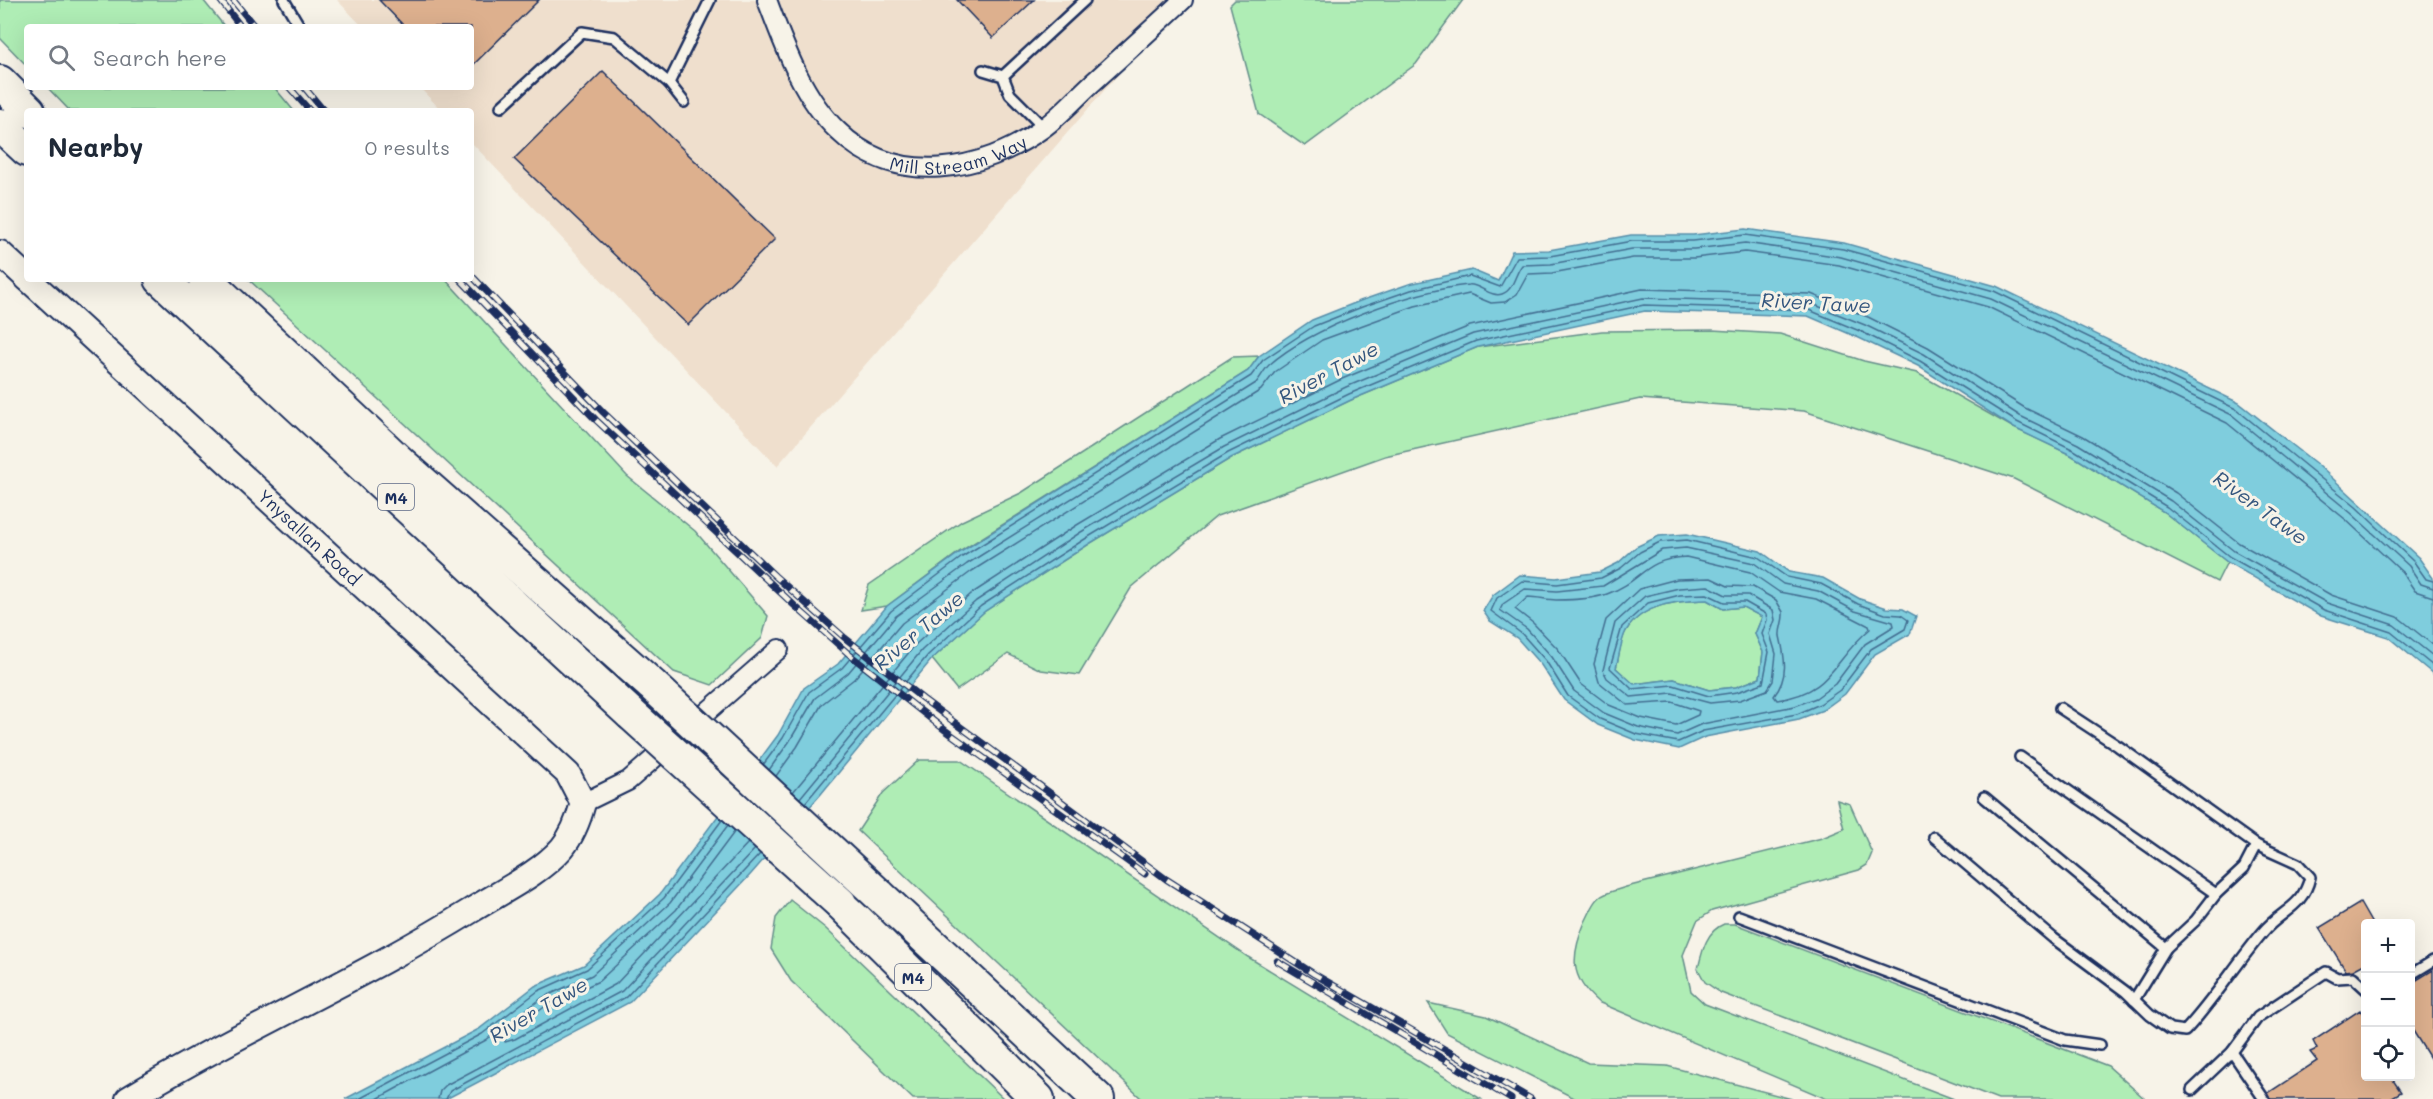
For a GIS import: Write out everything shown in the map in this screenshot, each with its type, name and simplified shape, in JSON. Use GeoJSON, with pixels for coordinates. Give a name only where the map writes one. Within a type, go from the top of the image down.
{"type":"FeatureCollection","features":[{"type":"Feature","properties":{"kind":"highway"},"geometry":{"type":"LineString","coordinates":[[0,82],[26,108]]}},
{"type":"Feature","properties":{"kind":"highway"},"geometry":{"type":"LineString","coordinates":[[0,125],[24,147]]}},
{"type":"Feature","properties":{"kind":"highway","name":"M4"},"geometry":{"type":"LineString","coordinates":[[164,282],[840,903],[1038,1099]]}},
{"type":"Feature","properties":{"kind":"highway","name":"M4"},"geometry":{"type":"LineString","coordinates":[[208,282],[402,464],[652,686],[1098,1099]]}},
{"type":"Feature","properties":{"kind":"street","name":"Mill Stream Way"},"geometry":{"type":"LineString","coordinates":[[767,0],[785,47],[814,102],[838,132],[864,150],[888,161],[921,169],[983,161],[1044,128],[1183,0]]}},
{"type":"Feature","properties":{"kind":"street","name":"Ynysallan Road"},"geometry":{"type":"LineString","coordinates":[[0,253],[24,274]]}},
{"type":"Feature","properties":{"kind":"street","name":"Ynysallan Road"},"geometry":{"type":"LineString","coordinates":[[32,282],[568,774],[584,803]]}},
{"type":"Feature","properties":{"kind":"street"},"geometry":{"type":"LineString","coordinates":[[128,1099],[177,1070],[413,947],[534,871],[563,848],[576,825],[584,803],[628,781],[779,649]]}},
{"type":"Feature","properties":{"kind":"lane"},"geometry":{"type":"LineString","coordinates":[[284,0],[298,24]]}},
{"type":"Feature","properties":{"kind":"lane"},"geometry":{"type":"LineString","coordinates":[[669,83],[710,0]]}},
{"type":"Feature","properties":{"kind":"lane"},"geometry":{"type":"LineString","coordinates":[[1003,76],[1085,0]]}},
{"type":"Feature","properties":{"kind":"lane"},"geometry":{"type":"LineString","coordinates":[[501,107],[582,32],[614,38],[669,83],[684,102]]}},
{"type":"Feature","properties":{"kind":"lane"},"geometry":{"type":"LineString","coordinates":[[983,70],[1003,76],[1011,94],[1044,128]]}},
{"type":"Feature","properties":{"kind":"lane"},"geometry":{"type":"LineString","coordinates":[[1934,837],[2053,938],[2134,1000],[2150,1015],[2170,1029],[2185,1030],[2267,926],[2290,911],[2307,890],[2310,877],[2298,864],[2256,845],[2118,746],[2060,708]]}},
{"type":"Feature","properties":{"kind":"lane"},"geometry":{"type":"LineString","coordinates":[[2020,757],[2216,894]]}},
{"type":"Feature","properties":{"kind":"lane"},"geometry":{"type":"LineString","coordinates":[[1984,797],[2166,948]]}},
{"type":"Feature","properties":{"kind":"lane"},"geometry":{"type":"LineString","coordinates":[[2134,1000],[2166,948],[2196,920],[2216,894],[2244,868],[2256,845]]}},
{"type":"Feature","properties":{"kind":"lane"},"geometry":{"type":"LineString","coordinates":[[1739,916],[2065,1040],[2100,1045]]}},
{"type":"Feature","properties":{"kind":"lane"},"geometry":{"type":"LineString","coordinates":[[2413,973],[2433,961]]}},
{"type":"Feature","properties":{"kind":"lane"},"geometry":{"type":"LineString","coordinates":[[2192,1090],[2232,1052],[2258,1017],[2326,972],[2337,978],[2353,977],[2361,984]]}},
{"type":"Feature","properties":{"kind":"lane"},"geometry":{"type":"LineString","coordinates":[[2232,1052],[2264,1099]]}},
{"type":"Feature","properties":{"kind":"shaded area"},"geometry":{"type":"Polygon","coordinates":[[[337,0],[1183,0],[777,466],[474,145],[474,108],[439,108],[422,90],[474,90],[474,24],[360,24],[337,0]]]}},
{"type":"Feature","properties":{"kind":"green space"},"geometry":{"type":"Polygon","coordinates":[[[0,0],[203,0],[223,24],[24,24],[24,63],[0,38],[0,0]]]}},
{"type":"Feature","properties":{"kind":"green space"},"geometry":{"type":"Polygon","coordinates":[[[1235,0],[1463,0],[1416,64],[1305,146],[1259,114],[1230,5],[1235,0]]]}},
{"type":"Feature","properties":{"kind":"green space"},"geometry":{"type":"Polygon","coordinates":[[[50,90],[276,90],[292,108],[67,108],[50,90]]]}},
{"type":"Feature","properties":{"kind":"green space"},"geometry":{"type":"Polygon","coordinates":[[[251,282],[448,282],[627,476],[695,531],[768,616],[762,638],[712,685],[674,672],[251,282]]]}},
{"type":"Feature","properties":{"kind":"green space"},"geometry":{"type":"Polygon","coordinates":[[[1712,330],[1780,334],[1864,361],[1917,373],[2014,428],[2071,455],[2164,512],[2227,562],[2217,582],[2014,479],[1804,411],[1640,399],[1385,456],[1217,516],[1131,588],[1079,675],[1041,670],[1008,654],[957,690],[932,659],[985,611],[1089,544],[1231,458],[1351,400],[1478,347],[1602,331],[1712,330]]]}},
{"type":"Feature","properties":{"kind":"green space"},"geometry":{"type":"Polygon","coordinates":[[[1259,356],[1248,371],[959,552],[887,606],[861,610],[869,585],[962,521],[1021,493],[1232,357],[1259,356]]]}},
{"type":"Feature","properties":{"kind":"green space"},"geometry":{"type":"Polygon","coordinates":[[[1707,600],[1723,609],[1743,607],[1762,617],[1755,634],[1763,652],[1760,678],[1736,687],[1709,690],[1674,679],[1633,684],[1616,668],[1624,635],[1642,614],[1662,605],[1707,600]]]}},
{"type":"Feature","properties":{"kind":"green space"},"geometry":{"type":"Polygon","coordinates":[[[919,760],[960,760],[1248,957],[1481,1099],[1142,1099],[858,831],[883,793],[919,760]]]}},
{"type":"Feature","properties":{"kind":"green space"},"geometry":{"type":"Polygon","coordinates":[[[1837,800],[1850,804],[1872,853],[1867,865],[1859,870],[1712,911],[1697,921],[1683,955],[1691,991],[1705,1004],[1954,1099],[1827,1099],[1598,1002],[1582,984],[1577,974],[1575,955],[1580,934],[1593,906],[1602,896],[1626,887],[1822,838],[1844,829],[1837,800]]]}},
{"type":"Feature","properties":{"kind":"green space"},"geometry":{"type":"Polygon","coordinates":[[[790,900],[825,928],[1004,1099],[913,1099],[791,981],[771,949],[776,918],[790,900]]]}},
{"type":"Feature","properties":{"kind":"green space"},"geometry":{"type":"Polygon","coordinates":[[[1724,924],[1735,924],[2108,1066],[2145,1099],[1998,1099],[1721,993],[1705,982],[1698,969],[1709,937],[1724,924]]]}},
{"type":"Feature","properties":{"kind":"green space"},"geometry":{"type":"Polygon","coordinates":[[[1428,1003],[1486,1016],[1588,1063],[1667,1066],[1792,1099],[1576,1099],[1447,1033],[1428,1003]]]}},
{"type":"Feature","properties":{"kind":"water","name":"River Tawe"},"geometry":{"type":"Polygon","coordinates":[[[1745,229],[1844,243],[1996,286],[2239,403],[2318,465],[2419,558],[2433,578],[2433,674],[2388,637],[2321,616],[2227,562],[2164,512],[2071,455],[2014,428],[1918,366],[1859,338],[1808,316],[1645,311],[1478,347],[1351,400],[1231,458],[1089,544],[985,611],[932,659],[821,794],[751,874],[630,1002],[446,1099],[345,1099],[479,1029],[535,986],[584,965],[660,894],[778,735],[804,688],[838,664],[887,606],[959,553],[1248,371],[1259,356],[1312,320],[1409,284],[1472,270],[1498,281],[1512,251],[1549,250],[1631,235],[1693,235],[1745,229]]]}},
{"type":"Feature","properties":{"kind":"water"},"geometry":{"type":"Polygon","coordinates":[[[1687,534],[1760,551],[1789,572],[1823,578],[1860,599],[1887,608],[1903,609],[1916,616],[1910,634],[1875,654],[1845,694],[1823,710],[1799,719],[1705,737],[1679,749],[1635,740],[1598,725],[1564,700],[1541,665],[1517,638],[1490,621],[1483,611],[1493,595],[1520,575],[1556,578],[1600,572],[1618,563],[1636,547],[1659,536],[1687,534]],[[1696,600],[1651,609],[1642,614],[1626,631],[1616,668],[1634,684],[1674,679],[1709,690],[1736,687],[1760,678],[1763,652],[1755,634],[1762,617],[1743,607],[1723,609],[1707,600],[1696,600]]]}},
{"type":"Feature","properties":{"kind":"building"},"geometry":{"type":"Polygon","coordinates":[[[379,0],[539,0],[474,64],[474,24],[402,24],[379,0]]]}},
{"type":"Feature","properties":{"kind":"building"},"geometry":{"type":"Polygon","coordinates":[[[957,0],[1034,0],[993,38],[957,0]]]}},
{"type":"Feature","properties":{"kind":"building"},"geometry":{"type":"Polygon","coordinates":[[[603,71],[775,239],[688,325],[514,159],[603,71]]]}},
{"type":"Feature","properties":{"kind":"building"},"geometry":{"type":"Polygon","coordinates":[[[2360,903],[2369,919],[2361,919],[2361,966],[2346,971],[2319,928],[2360,903]]]}},
{"type":"Feature","properties":{"kind":"building"},"geometry":{"type":"Polygon","coordinates":[[[2433,970],[2433,1063],[2415,1034],[2415,981],[2433,970]]]}},
{"type":"Feature","properties":{"kind":"building"},"geometry":{"type":"Polygon","coordinates":[[[2360,1010],[2361,1081],[2394,1081],[2401,1092],[2389,1099],[2271,1099],[2268,1093],[2317,1061],[2310,1052],[2317,1049],[2313,1041],[2360,1010]]]}},
{"type":"Feature","properties":{"kind":"railway"},"geometry":{"type":"LineString","coordinates":[[220,0],[239,24]]}},
{"type":"Feature","properties":{"kind":"railway"},"geometry":{"type":"LineString","coordinates":[[233,0],[253,24]]}},
{"type":"Feature","properties":{"kind":"railway"},"geometry":{"type":"LineString","coordinates":[[292,90],[307,108]]}},
{"type":"Feature","properties":{"kind":"railway"},"geometry":{"type":"LineString","coordinates":[[306,90],[322,108]]}},
{"type":"Feature","properties":{"kind":"railway"},"geometry":{"type":"LineString","coordinates":[[474,278],[603,412],[775,576],[845,638],[923,699],[1166,879],[1314,974],[1531,1099]]}},
{"type":"Feature","properties":{"kind":"railway"},"geometry":{"type":"LineString","coordinates":[[463,282],[596,420],[850,655],[945,730],[1145,874]]}},
{"type":"Feature","properties":{"kind":"railway"},"geometry":{"type":"LineString","coordinates":[[1277,961],[1511,1099]]}}]}
